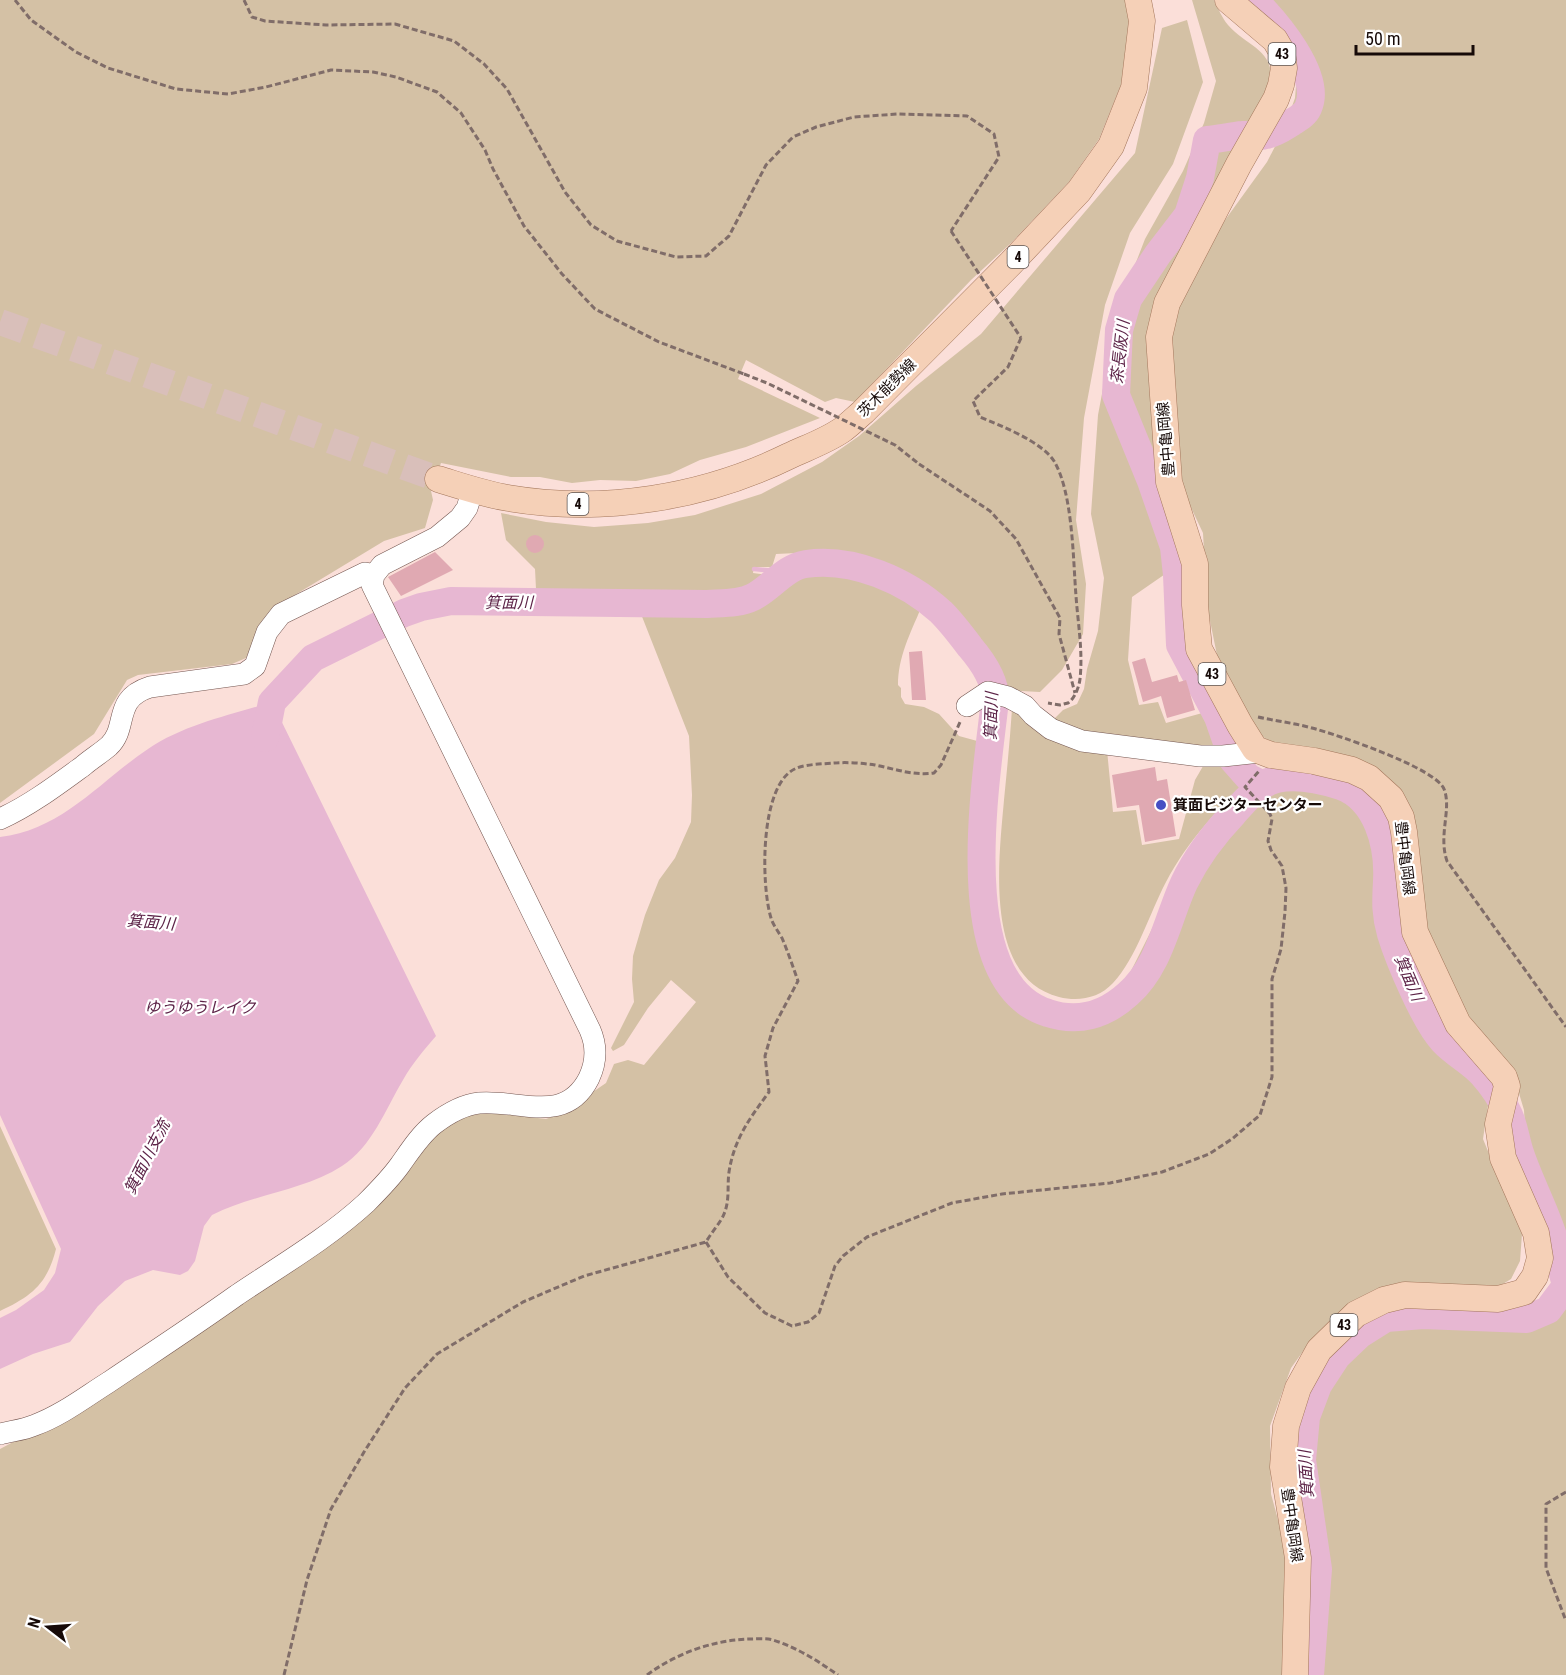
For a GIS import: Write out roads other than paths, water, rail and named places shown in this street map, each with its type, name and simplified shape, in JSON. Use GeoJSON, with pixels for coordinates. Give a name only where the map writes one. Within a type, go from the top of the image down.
{"type":"FeatureCollection","features":[{"type":"Feature","properties":{"kind":"main road","name":"茨木能勢線"},"geometry":{"type":"LineString","coordinates":[[438,479],[524,500],[583,504],[649,500],[714,486],[766,467],[841,431],[863,412],[1011,263],[1079,191],[1112,146],[1134,88],[1142,21],[1138,0]]}},
{"type":"Feature","properties":{"kind":"main road","name":"豊中亀岡線"},"geometry":{"type":"LineString","coordinates":[[1228,0],[1271,36],[1282,52],[1284,68],[1276,99],[1167,303],[1159,337],[1169,482],[1195,564],[1195,605],[1199,649],[1250,743],[1244,759],[1353,770],[1373,781],[1391,798],[1401,817],[1406,840],[1415,932],[1458,1024],[1504,1077],[1507,1086],[1498,1124],[1503,1158],[1536,1233],[1540,1258],[1535,1276],[1524,1292],[1498,1299],[1405,1295],[1384,1300],[1356,1314],[1319,1350],[1298,1388],[1286,1426],[1283,1467],[1298,1558],[1295,1675]]}},
{"type":"Feature","properties":{"kind":"street"},"geometry":{"type":"LineString","coordinates":[[0,1434],[34,1426],[64,1411],[257,1282],[362,1206],[394,1173],[423,1134],[447,1114],[477,1103],[496,1103],[539,1109],[555,1106],[579,1092],[589,1078],[596,1047],[590,1030],[373,589],[374,575],[382,565],[437,537],[451,527],[460,518],[477,490]]}},
{"type":"Feature","properties":{"kind":"street"},"geometry":{"type":"LineString","coordinates":[[0,819],[60,782],[108,746],[115,737],[125,705],[138,692],[150,687],[244,674],[255,666],[267,632],[281,614],[365,573],[374,575]]}},
{"type":"Feature","properties":{"kind":"street"},"geometry":{"type":"LineString","coordinates":[[967,706],[998,694],[1025,706],[1051,729],[1074,739],[1171,753],[1244,759]]}},
{"type":"Feature","properties":{"kind":"water","name":"ゆうゆうレイク"},"geometry":{"type":"Polygon","coordinates":[[[272,702],[436,1036],[407,1074],[370,1138],[362,1149],[342,1166],[311,1181],[244,1202],[212,1215],[204,1226],[195,1261],[188,1271],[180,1275],[153,1270],[125,1281],[98,1306],[70,1342],[33,1354],[0,1369],[0,1318],[16,1310],[44,1290],[55,1273],[61,1249],[0,1115],[0,837],[22,833],[61,815],[162,740],[208,721],[272,702]]]}},
{"type":"Feature","properties":{"kind":"waterway","name":"茶長阪川"},"geometry":{"type":"LineString","coordinates":[[1254,0],[1284,35],[1303,65],[1311,95],[1308,108],[1298,118],[1270,134],[1207,140],[1200,178],[1188,215],[1128,299],[1119,330],[1116,395],[1151,481],[1174,547],[1180,645],[1218,717],[1233,760],[1248,777],[1263,785]]}},
{"type":"Feature","properties":{"kind":"waterway","name":"箕面川"},"geometry":{"type":"LineString","coordinates":[[265,738],[272,702],[313,658],[404,613],[421,607],[451,601],[724,603],[753,597],[798,566],[824,563],[860,568],[896,581],[941,612],[979,659],[993,686],[995,700],[982,825],[982,874],[986,921],[997,962],[1017,994],[1048,1013],[1059,1016],[1080,1017],[1110,1007],[1128,994],[1148,970],[1194,864],[1220,829],[1255,791],[1271,781],[1291,777],[1322,781],[1353,792],[1372,812],[1383,839],[1387,867],[1388,920],[1406,974],[1436,1032],[1448,1046],[1483,1075],[1507,1110],[1524,1163],[1552,1233],[1566,1285]]}},
{"type":"Feature","properties":{"kind":"waterway"},"geometry":{"type":"LineString","coordinates":[[754,569],[787,572]]}},
{"type":"Feature","properties":{"kind":"waterway","name":"箕面川"},"geometry":{"type":"LineString","coordinates":[[1310,1675],[1318,1569],[1302,1460],[1306,1417],[1318,1385],[1337,1356],[1359,1335],[1386,1318],[1423,1315],[1527,1319],[1548,1310],[1566,1286]]}},
{"type":"Feature","properties":{"kind":"tunnel"},"geometry":{"type":"LineString","coordinates":[[0,322],[438,479]]}},
{"type":"Feature","properties":{"kind":"place","name":"箕面ビジターセンター"},"geometry":{"type":"Point","coordinates":[1161,805]}},
{"type":"Feature","properties":{"kind":"water label","name":"箕面川支流"},"geometry":{"type":"Point","coordinates":[147,1157]}}]}
